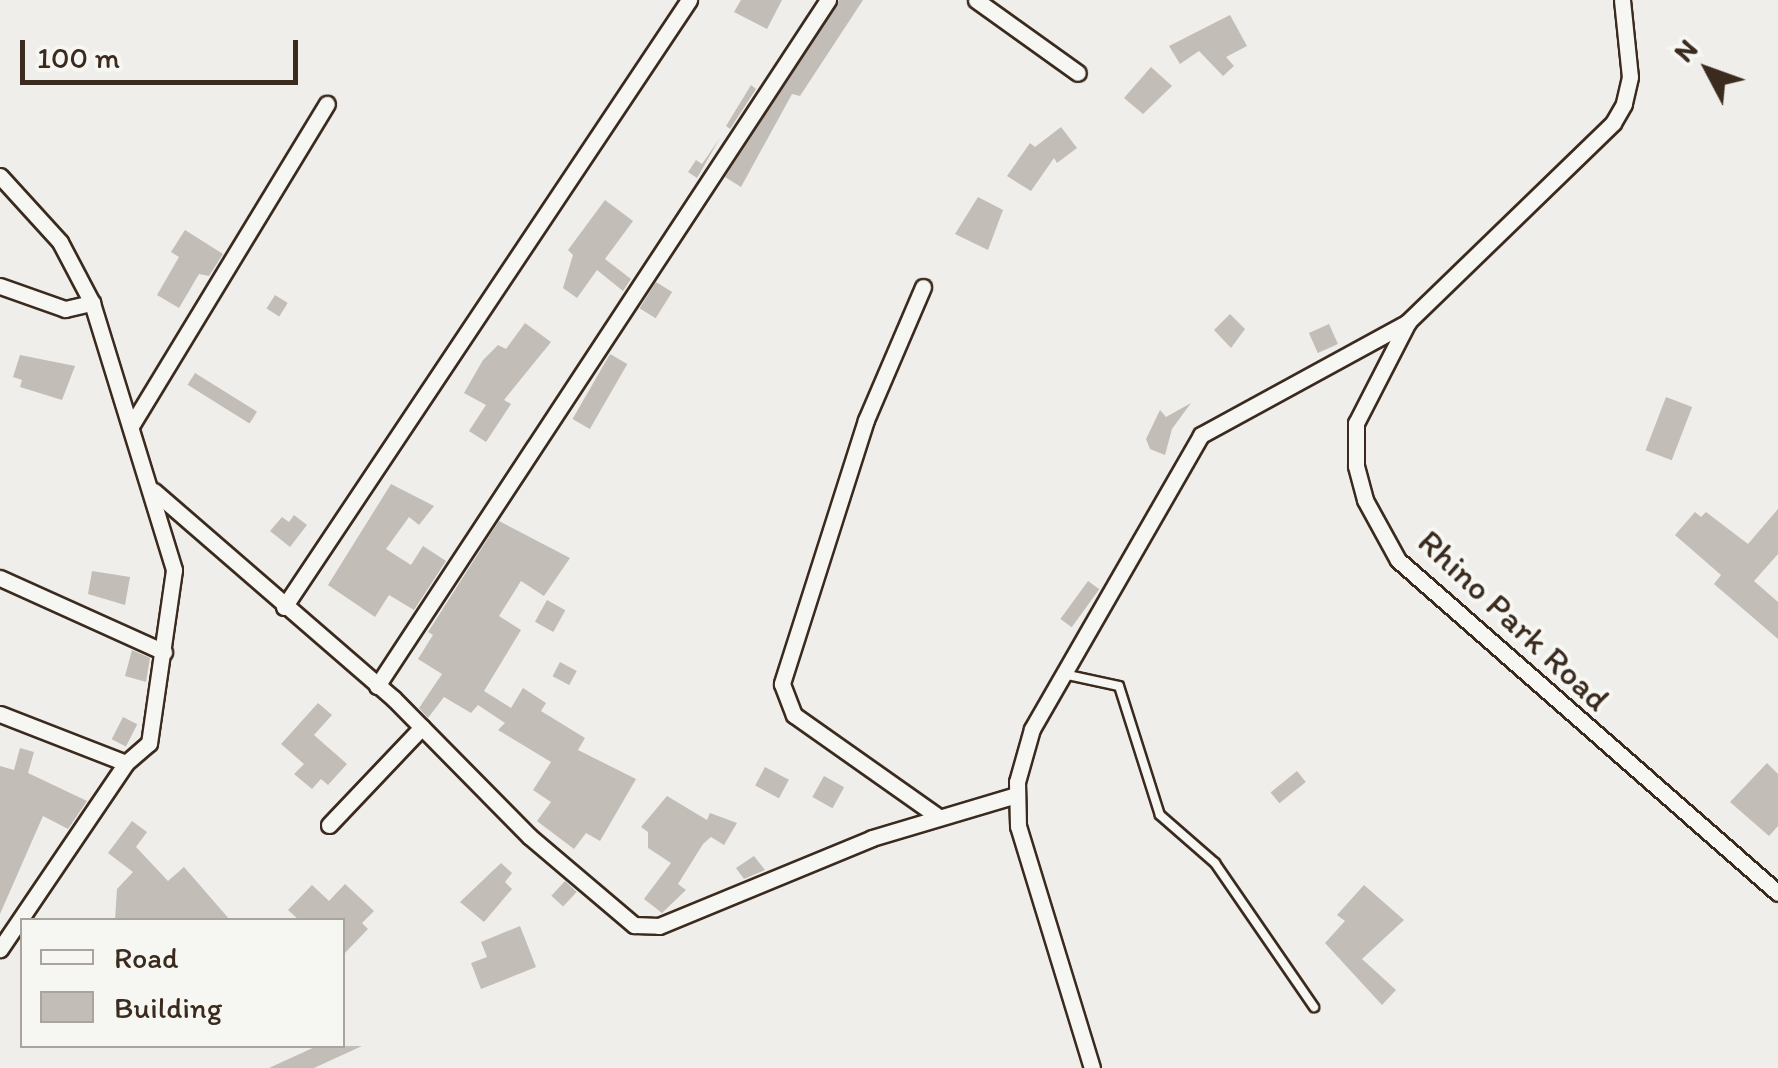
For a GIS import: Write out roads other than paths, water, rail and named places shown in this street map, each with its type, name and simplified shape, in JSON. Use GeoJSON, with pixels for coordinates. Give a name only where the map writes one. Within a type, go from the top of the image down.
{"type":"FeatureCollection","features":[{"type":"Feature","properties":{"kind":"street"},"geometry":{"type":"LineString","coordinates":[[284,607],[689,0]]}},
{"type":"Feature","properties":{"kind":"street"},"geometry":{"type":"LineString","coordinates":[[377,686],[828,0]]}},
{"type":"Feature","properties":{"kind":"street"},"geometry":{"type":"LineString","coordinates":[[976,0],[1078,74]]}},
{"type":"Feature","properties":{"kind":"street","name":"Rhino Park Road"},"geometry":{"type":"LineString","coordinates":[[1622,0],[1630,77],[1613,123],[1408,322],[1356,423],[1355,445],[1365,500],[1398,560],[1778,893]]}},
{"type":"Feature","properties":{"kind":"street"},"geometry":{"type":"LineString","coordinates":[[131,426],[327,104]]}},
{"type":"Feature","properties":{"kind":"street"},"geometry":{"type":"LineString","coordinates":[[0,176],[60,242],[92,303],[154,491],[174,570],[149,742],[126,763],[8,921],[0,949]]}},
{"type":"Feature","properties":{"kind":"street"},"geometry":{"type":"LineString","coordinates":[[0,286],[66,309],[92,303]]}},
{"type":"Feature","properties":{"kind":"street"},"geometry":{"type":"LineString","coordinates":[[923,287],[866,420],[782,684],[794,715],[937,816]]}},
{"type":"Feature","properties":{"kind":"street"},"geometry":{"type":"LineString","coordinates":[[1092,1068],[1018,826],[1016,796],[1032,729],[1068,675],[1202,436],[1408,322]]}},
{"type":"Feature","properties":{"kind":"street"},"geometry":{"type":"LineString","coordinates":[[154,491],[422,727],[529,836],[618,914],[646,929],[937,816],[1016,796]]}},
{"type":"Feature","properties":{"kind":"street"},"geometry":{"type":"LineString","coordinates":[[0,578],[164,652]]}},
{"type":"Feature","properties":{"kind":"street"},"geometry":{"type":"LineString","coordinates":[[0,714],[126,763]]}},
{"type":"Feature","properties":{"kind":"street"},"geometry":{"type":"LineString","coordinates":[[329,825],[422,727]]}},
{"type":"Feature","properties":{"kind":"lane"},"geometry":{"type":"LineString","coordinates":[[1068,675],[1120,686],[1126,723],[1146,763],[1160,815],[1214,863],[1314,1007]]}}]}
